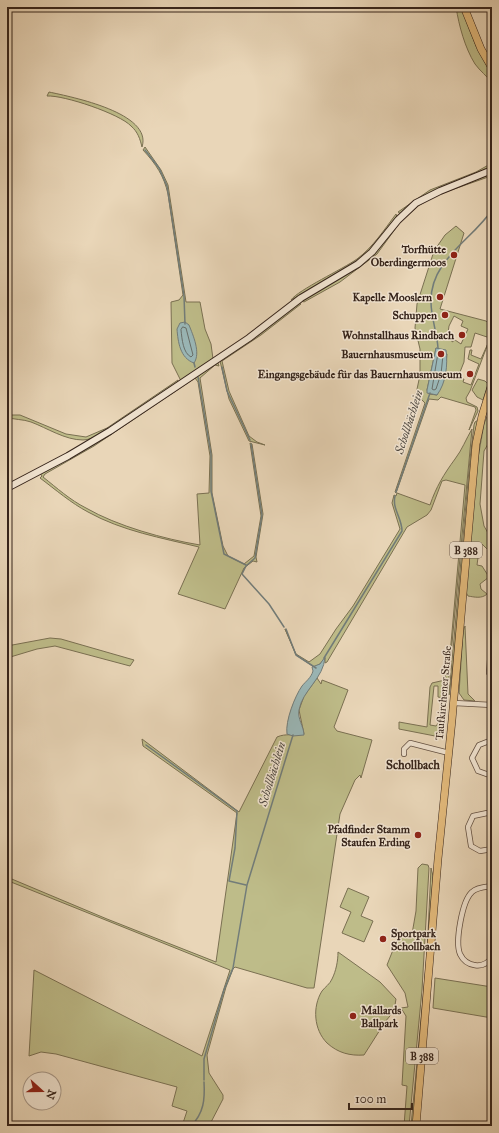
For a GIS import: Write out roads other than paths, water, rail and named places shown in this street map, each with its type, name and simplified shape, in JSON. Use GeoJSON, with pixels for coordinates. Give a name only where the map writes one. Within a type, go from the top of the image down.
{"type":"FeatureCollection","features":[{"type":"Feature","properties":{"kind":"main road"},"geometry":{"type":"LineString","coordinates":[[464,7],[481,49],[492,68]]}},
{"type":"Feature","properties":{"kind":"main road"},"geometry":{"type":"LineString","coordinates":[[7,488],[68,456],[110,431],[249,338],[308,293],[358,264],[372,252],[398,220],[416,203],[431,195],[492,170]]}},
{"type":"Feature","properties":{"kind":"main road","name":"Taufkirchener Straße"},"geometry":{"type":"LineString","coordinates":[[416,1126],[438,859],[454,703],[476,444],[482,416],[492,384]]}},
{"type":"Feature","properties":{"kind":"street"},"geometry":{"type":"LineString","coordinates":[[492,632],[488,673],[492,676]]}},
{"type":"Feature","properties":{"kind":"street"},"geometry":{"type":"LineString","coordinates":[[454,703],[492,705]]}},
{"type":"Feature","properties":{"kind":"street"},"geometry":{"type":"LineString","coordinates":[[492,740],[479,746],[472,758],[478,771],[492,776]]}},
{"type":"Feature","properties":{"kind":"street"},"geometry":{"type":"LineString","coordinates":[[404,754],[404,750],[410,744],[448,753]]}},
{"type":"Feature","properties":{"kind":"street"},"geometry":{"type":"LineString","coordinates":[[492,812],[473,816],[468,827],[471,846],[480,851],[492,849]]}},
{"type":"Feature","properties":{"kind":"street"},"geometry":{"type":"LineString","coordinates":[[492,886],[476,889],[469,896],[460,926],[459,945],[461,955],[464,960],[474,966],[486,964],[492,957]]}},
{"type":"Feature","properties":{"kind":"water"},"geometry":{"type":"Polygon","coordinates":[[[185,322],[189,325],[196,344],[197,354],[194,363],[189,361],[179,344],[177,329],[180,323],[185,322]]]}},
{"type":"Feature","properties":{"kind":"water"},"geometry":{"type":"Polygon","coordinates":[[[436,348],[446,350],[447,362],[446,374],[437,395],[427,393],[436,348]]]}},
{"type":"Feature","properties":{"kind":"water"},"geometry":{"type":"Polygon","coordinates":[[[325,657],[324,665],[304,697],[299,710],[304,735],[293,736],[287,734],[289,716],[296,696],[311,676],[313,671],[312,667],[320,664],[325,657]]]}},
{"type":"Feature","properties":{"kind":"waterway"},"geometry":{"type":"LineString","coordinates":[[145,150],[159,168],[167,186],[184,296],[185,324]]}},
{"type":"Feature","properties":{"kind":"waterway","name":"Schollbächlein"},"geometry":{"type":"LineString","coordinates":[[438,348],[431,302],[437,274],[445,262],[484,221],[492,210]]}},
{"type":"Feature","properties":{"kind":"waterway"},"geometry":{"type":"LineString","coordinates":[[194,363],[195,367]]}},
{"type":"Feature","properties":{"kind":"waterway"},"geometry":{"type":"LineString","coordinates":[[222,367],[227,391],[250,440]]}},
{"type":"Feature","properties":{"kind":"waterway"},"geometry":{"type":"LineString","coordinates":[[198,377],[211,454],[211,491],[224,554],[246,565]]}},
{"type":"Feature","properties":{"kind":"waterway","name":"Schollbächlein"},"geometry":{"type":"LineString","coordinates":[[396,492],[430,393]]}},
{"type":"Feature","properties":{"kind":"waterway"},"geometry":{"type":"LineString","coordinates":[[251,444],[262,515],[255,558],[246,566],[242,574],[269,604],[284,627]]}},
{"type":"Feature","properties":{"kind":"waterway","name":"Schollbächlein"},"geometry":{"type":"LineString","coordinates":[[324,658],[402,531],[402,526],[394,501],[395,496]]}},
{"type":"Feature","properties":{"kind":"waterway"},"geometry":{"type":"LineString","coordinates":[[286,629],[296,655],[316,668]]}},
{"type":"Feature","properties":{"kind":"waterway","name":"Schollbächlein"},"geometry":{"type":"LineString","coordinates":[[204,1080],[204,1059],[224,990],[233,968],[247,885],[293,735]]}},
{"type":"Feature","properties":{"kind":"waterway"},"geometry":{"type":"LineString","coordinates":[[146,745],[237,811],[235,848],[229,881],[246,885]]}},
{"type":"Feature","properties":{"kind":"waterway","name":"Schollbächlein"},"geometry":{"type":"LineString","coordinates":[[191,1126],[199,1116],[203,1106],[204,1082]]}},
{"type":"Feature","properties":{"kind":"place","name":"Torfhütte Oberdingermoos"},"geometry":{"type":"Point","coordinates":[454,255]}},
{"type":"Feature","properties":{"kind":"place","name":"Kapelle Mooslern"},"geometry":{"type":"Point","coordinates":[440,297]}},
{"type":"Feature","properties":{"kind":"place","name":"Schuppen"},"geometry":{"type":"Point","coordinates":[445,315]}},
{"type":"Feature","properties":{"kind":"place","name":"Wohnstallhaus Rindbach"},"geometry":{"type":"Point","coordinates":[462,335]}},
{"type":"Feature","properties":{"kind":"place","name":"Bauernhausmuseum"},"geometry":{"type":"Point","coordinates":[441,354]}},
{"type":"Feature","properties":{"kind":"place","name":"Eingangsgebäude für das Bauernhausmuseum"},"geometry":{"type":"Point","coordinates":[470,374]}},
{"type":"Feature","properties":{"kind":"place","name":"Pfadfinder Stamm Staufen Erding"},"geometry":{"type":"Point","coordinates":[418,835]}},
{"type":"Feature","properties":{"kind":"place","name":"Sportpark Schollbach"},"geometry":{"type":"Point","coordinates":[383,939]}},
{"type":"Feature","properties":{"kind":"place","name":"Mallards Ballpark"},"geometry":{"type":"Point","coordinates":[353,1016]}},
{"type":"Feature","properties":{"kind":"district","name":"Schollbach"},"geometry":{"type":"Point","coordinates":[413,765]}}]}
